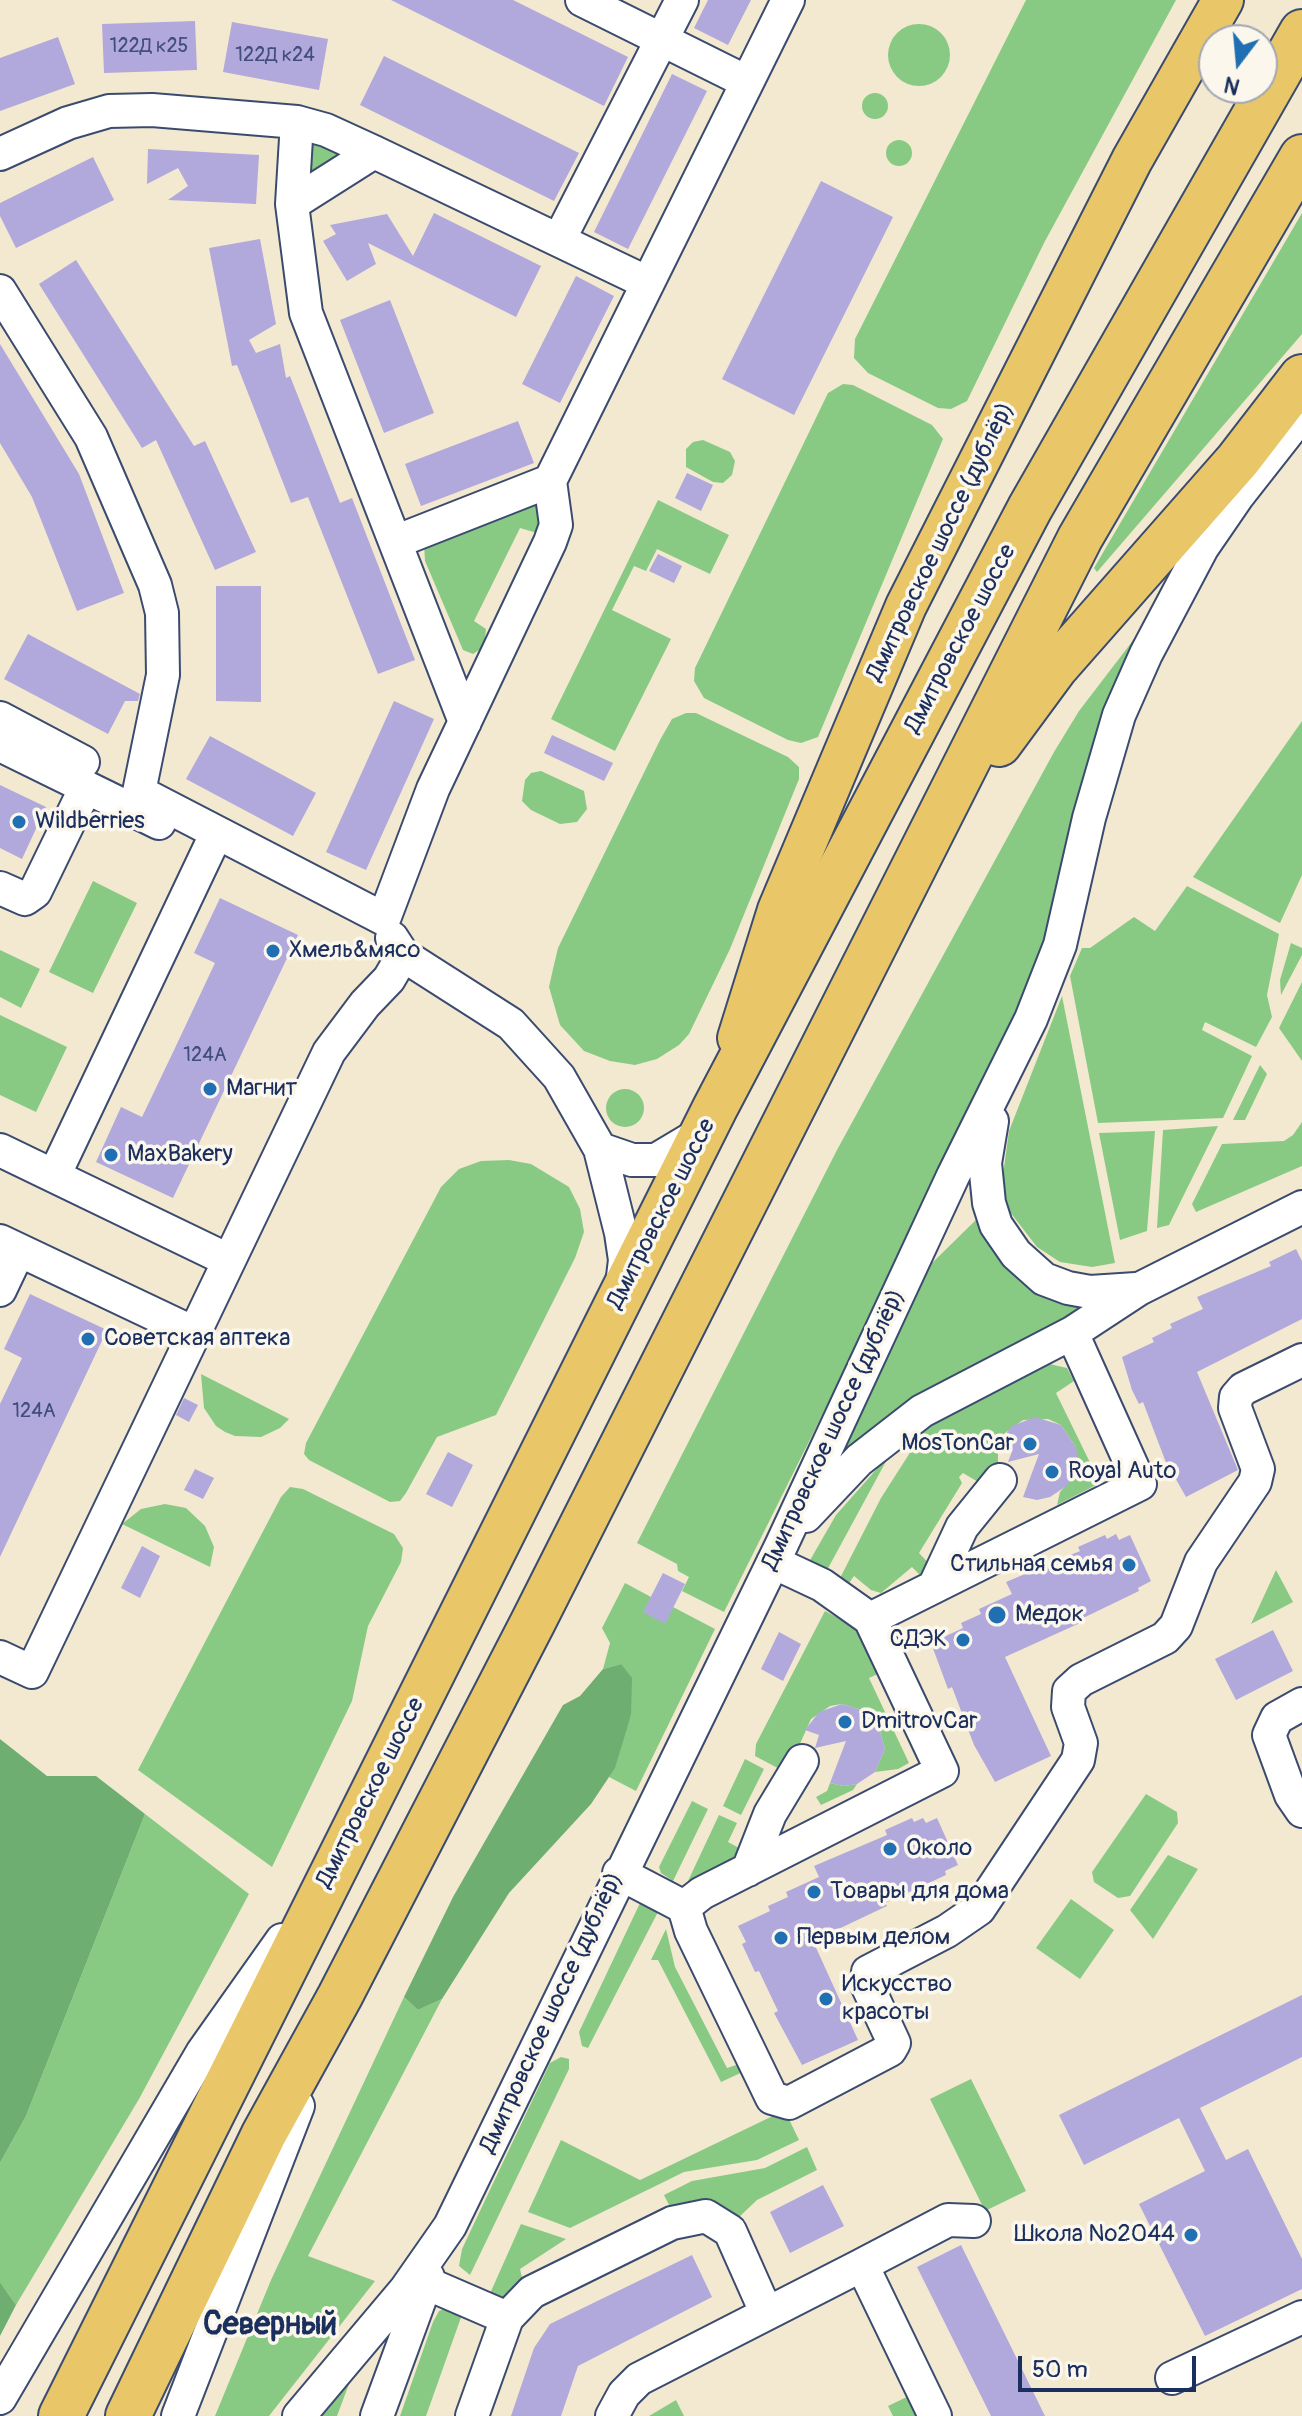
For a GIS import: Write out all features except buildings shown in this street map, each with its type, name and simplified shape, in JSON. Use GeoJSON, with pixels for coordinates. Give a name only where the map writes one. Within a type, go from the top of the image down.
{"type":"FeatureCollection","features":[{"type":"Feature","properties":{"kind":"highway","name":"Дмитровское шоссе"},"geometry":{"type":"LineString","coordinates":[[61,2416],[710,1120],[1030,508],[1302,32]]}},
{"type":"Feature","properties":{"kind":"highway"},"geometry":{"type":"LineString","coordinates":[[128,2416],[264,2134],[340,1996],[1080,538],[1302,157]]}},
{"type":"Feature","properties":{"kind":"highway"},"geometry":{"type":"LineString","coordinates":[[908,878],[1055,668],[1238,460],[1302,377]]}},
{"type":"Feature","properties":{"kind":"main road","name":"Дмитровское шоссе (дублёр)"},"geometry":{"type":"LineString","coordinates":[[710,1120],[778,910],[906,606],[1132,160],[1223,0]]}},
{"type":"Feature","properties":{"kind":"street"},"geometry":{"type":"LineString","coordinates":[[582,0],[747,82]]}},
{"type":"Feature","properties":{"kind":"street"},"geometry":{"type":"LineString","coordinates":[[559,240],[682,0]]}},
{"type":"Feature","properties":{"kind":"street"},"geometry":{"type":"LineString","coordinates":[[0,1657],[32,1672],[329,1052],[355,1015],[389,979],[393,937],[433,789],[556,525],[550,481],[788,0]]}},
{"type":"Feature","properties":{"kind":"street"},"geometry":{"type":"LineString","coordinates":[[0,154],[68,123],[109,111],[194,112],[297,122],[326,130],[374,152],[648,283]]}},
{"type":"Feature","properties":{"kind":"street"},"geometry":{"type":"LineString","coordinates":[[297,122],[292,204],[298,267],[310,324],[465,722]]}},
{"type":"Feature","properties":{"kind":"street"},"geometry":{"type":"LineString","coordinates":[[292,204],[374,152]]}},
{"type":"Feature","properties":{"kind":"street"},"geometry":{"type":"LineString","coordinates":[[0,291],[91,437],[155,585],[162,613],[163,675],[139,792]]}},
{"type":"Feature","properties":{"kind":"street","name":"Дмитровское шоссе (дублёр)"},"geometry":{"type":"LineString","coordinates":[[299,2416],[406,2289],[450,2226],[619,1873],[777,1554],[953,1176],[1031,1019],[1060,945],[1089,818],[1119,715],[1146,654],[1202,548],[1302,414]]}},
{"type":"Feature","properties":{"kind":"street"},"geometry":{"type":"LineString","coordinates":[[395,542],[550,481]]}},
{"type":"Feature","properties":{"kind":"street"},"geometry":{"type":"LineString","coordinates":[[0,718],[139,792],[393,937],[511,1024],[541,1053],[576,1103],[600,1149],[625,1260],[621,1296]]}},
{"type":"Feature","properties":{"kind":"street"},"geometry":{"type":"LineString","coordinates":[[0,745],[393,937]]}},
{"type":"Feature","properties":{"kind":"street"},"geometry":{"type":"LineString","coordinates":[[0,888],[25,899],[35,892],[86,787]]}},
{"type":"Feature","properties":{"kind":"street"},"geometry":{"type":"LineString","coordinates":[[45,1172],[210,847]]}},
{"type":"Feature","properties":{"kind":"street"},"geometry":{"type":"LineString","coordinates":[[1006,1070],[985,1163],[989,1203],[1004,1239],[1028,1268],[1068,1288],[1090,1292],[1139,1289]]}},
{"type":"Feature","properties":{"kind":"street"},"geometry":{"type":"LineString","coordinates":[[600,1149],[632,1160],[656,1160],[710,1120]]}},
{"type":"Feature","properties":{"kind":"street"},"geometry":{"type":"LineString","coordinates":[[0,1150],[228,1260]]}},
{"type":"Feature","properties":{"kind":"street"},"geometry":{"type":"LineString","coordinates":[[0,1179],[16,1169],[45,1172]]}},
{"type":"Feature","properties":{"kind":"street"},"geometry":{"type":"LineString","coordinates":[[684,1907],[702,1893],[942,1771],[870,1619],[777,1554],[833,1485],[886,1436],[950,1395],[1072,1333],[1139,1289],[1302,1207]]}},
{"type":"Feature","properties":{"kind":"street"},"geometry":{"type":"LineString","coordinates":[[0,1290],[5,1243],[194,1333]]}},
{"type":"Feature","properties":{"kind":"street"},"geometry":{"type":"LineString","coordinates":[[870,1619],[1140,1484],[1072,1333]]}},
{"type":"Feature","properties":{"kind":"street"},"geometry":{"type":"LineString","coordinates":[[619,1873],[684,1907],[691,1931],[772,2098],[789,2103],[890,2050],[894,2043],[867,1985],[868,1972],[947,1931],[979,1909],[1078,1760],[1081,1743],[1068,1707],[1069,1691],[1081,1680],[1165,1638],[1176,1626],[1201,1562],[1255,1482],[1258,1469],[1235,1408],[1236,1397],[1243,1389],[1302,1360]]}},
{"type":"Feature","properties":{"kind":"street"},"geometry":{"type":"LineString","coordinates":[[934,1587],[962,1527],[1000,1480]]}},
{"type":"Feature","properties":{"kind":"street"},"geometry":{"type":"LineString","coordinates":[[1302,1704],[1277,1718],[1269,1735],[1291,1795],[1302,1811]]}},
{"type":"Feature","properties":{"kind":"street"},"geometry":{"type":"LineString","coordinates":[[748,1870],[770,1814],[802,1761]]}},
{"type":"Feature","properties":{"kind":"street"},"geometry":{"type":"LineString","coordinates":[[0,2398],[202,2053],[335,1866]]}},
{"type":"Feature","properties":{"kind":"street"},"geometry":{"type":"LineString","coordinates":[[178,2416],[340,1996]]}},
{"type":"Feature","properties":{"kind":"street"},"geometry":{"type":"LineString","coordinates":[[472,2416],[507,2318],[532,2292],[692,2216],[706,2216],[730,2231],[766,2312]]}},
{"type":"Feature","properties":{"kind":"street"},"geometry":{"type":"LineString","coordinates":[[612,2416],[624,2394],[639,2379],[948,2220],[974,2221]]}},
{"type":"Feature","properties":{"kind":"street"},"geometry":{"type":"LineString","coordinates":[[377,2416],[450,2226]]}},
{"type":"Feature","properties":{"kind":"street"},"geometry":{"type":"LineString","coordinates":[[862,2265],[935,2416]]}},
{"type":"Feature","properties":{"kind":"street"},"geometry":{"type":"LineString","coordinates":[[426,2283],[507,2318]]}},
{"type":"Feature","properties":{"kind":"street"},"geometry":{"type":"LineString","coordinates":[[1172,2378],[1302,2317]]}},
{"type":"Feature","properties":{"kind":"green space"},"geometry":{"type":"Polygon","coordinates":[[[1026,0],[1176,0],[1044,243],[967,401],[951,409],[938,408],[868,373],[854,358],[855,339],[1026,0]]]}},
{"type":"Feature","properties":{"kind":"green space"},"geometry":{"type":"Polygon","coordinates":[[[919,24],[941,33],[950,55],[941,77],[919,86],[897,77],[888,55],[897,33],[919,24]]]}},
{"type":"Feature","properties":{"kind":"green space"},"geometry":{"type":"Polygon","coordinates":[[[875,93],[884,97],[888,106],[884,115],[875,119],[866,115],[862,106],[866,97],[875,93]]]}},
{"type":"Feature","properties":{"kind":"green space"},"geometry":{"type":"Polygon","coordinates":[[[899,140],[908,144],[912,153],[908,162],[899,166],[890,162],[886,153],[890,144],[899,140]]]}},
{"type":"Feature","properties":{"kind":"green space"},"geometry":{"type":"Polygon","coordinates":[[[316,141],[341,153],[342,157],[311,180],[302,153],[307,144],[316,141]]]}},
{"type":"Feature","properties":{"kind":"green space"},"geometry":{"type":"Polygon","coordinates":[[[1302,213],[1302,334],[1097,572],[1094,568],[1302,213]]]}},
{"type":"Feature","properties":{"kind":"green space"},"geometry":{"type":"Polygon","coordinates":[[[843,384],[853,385],[932,425],[943,439],[818,737],[801,743],[788,740],[704,698],[694,681],[695,668],[828,393],[843,384]]]}},
{"type":"Feature","properties":{"kind":"green space"},"geometry":{"type":"Polygon","coordinates":[[[703,440],[730,452],[735,461],[732,475],[723,483],[713,482],[686,467],[686,449],[693,442],[703,440]]]}},
{"type":"Feature","properties":{"kind":"green space"},"geometry":{"type":"Polygon","coordinates":[[[658,500],[729,535],[710,574],[657,549],[646,571],[634,566],[612,610],[671,639],[615,751],[551,719],[658,500]]]}},
{"type":"Feature","properties":{"kind":"green space"},"geometry":{"type":"Polygon","coordinates":[[[534,504],[543,514],[537,533],[520,528],[474,621],[486,629],[484,647],[473,654],[463,650],[425,561],[424,544],[534,504]]]}},
{"type":"Feature","properties":{"kind":"green space"},"geometry":{"type":"Polygon","coordinates":[[[1141,630],[1145,633],[1052,940],[884,1291],[724,1612],[682,1591],[689,1577],[678,1571],[677,1564],[637,1543],[837,1150],[1054,752],[1079,711],[1141,630]]]}},
{"type":"Feature","properties":{"kind":"green space"},"geometry":{"type":"Polygon","coordinates":[[[686,713],[696,713],[788,757],[799,767],[799,779],[730,949],[689,1034],[679,1045],[657,1059],[635,1065],[610,1061],[584,1051],[560,1025],[549,987],[558,948],[660,740],[672,719],[686,713]]]}},
{"type":"Feature","properties":{"kind":"green space"},"geometry":{"type":"Polygon","coordinates":[[[1302,721],[1302,875],[1280,923],[1193,877],[1302,721]]]}},
{"type":"Feature","properties":{"kind":"green space"},"geometry":{"type":"Polygon","coordinates":[[[541,771],[584,791],[587,809],[577,822],[560,824],[531,810],[522,801],[525,780],[531,773],[541,771]]]}},
{"type":"Feature","properties":{"kind":"green space"},"geometry":{"type":"Polygon","coordinates":[[[93,881],[137,903],[93,993],[49,972],[93,881]]]}},
{"type":"Feature","properties":{"kind":"green space"},"geometry":{"type":"Polygon","coordinates":[[[1187,886],[1279,934],[1267,995],[1272,1017],[1256,1047],[1205,1022],[1202,1030],[1252,1056],[1223,1118],[1098,1123],[1070,976],[1082,948],[1090,948],[1134,917],[1155,931],[1187,886]]]}},
{"type":"Feature","properties":{"kind":"green space"},"geometry":{"type":"Polygon","coordinates":[[[1291,943],[1302,948],[1302,955],[1281,995],[1280,980],[1291,943]]]}},
{"type":"Feature","properties":{"kind":"green space"},"geometry":{"type":"Polygon","coordinates":[[[0,950],[40,969],[21,1008],[0,997],[0,950]]]}},
{"type":"Feature","properties":{"kind":"green space"},"geometry":{"type":"Polygon","coordinates":[[[1302,982],[1302,1061],[1279,1028],[1302,982]]]}},
{"type":"Feature","properties":{"kind":"green space"},"geometry":{"type":"Polygon","coordinates":[[[1062,996],[1115,1263],[1092,1267],[1060,1262],[1037,1247],[1010,1212],[1002,1182],[1009,1131],[1062,996]]]}},
{"type":"Feature","properties":{"kind":"green space"},"geometry":{"type":"Polygon","coordinates":[[[0,1015],[67,1047],[36,1112],[0,1095],[0,1015]]]}},
{"type":"Feature","properties":{"kind":"green space"},"geometry":{"type":"Polygon","coordinates":[[[1260,1065],[1267,1074],[1245,1120],[1233,1120],[1260,1065]]]}},
{"type":"Feature","properties":{"kind":"green space"},"geometry":{"type":"Polygon","coordinates":[[[625,1089],[639,1094],[644,1108],[639,1122],[625,1127],[611,1122],[606,1108],[611,1094],[625,1089]]]}},
{"type":"Feature","properties":{"kind":"green space"},"geometry":{"type":"Polygon","coordinates":[[[1302,1122],[1302,1166],[1196,1212],[1192,1204],[1222,1144],[1284,1141],[1293,1135],[1302,1122]]]}},
{"type":"Feature","properties":{"kind":"green space"},"geometry":{"type":"Polygon","coordinates":[[[1218,1126],[1169,1225],[1157,1228],[1163,1130],[1218,1126]]]}},
{"type":"Feature","properties":{"kind":"green space"},"geometry":{"type":"Polygon","coordinates":[[[1155,1131],[1147,1231],[1120,1240],[1099,1133],[1155,1131]]]}},
{"type":"Feature","properties":{"kind":"green space"},"geometry":{"type":"Polygon","coordinates":[[[509,1160],[531,1164],[569,1187],[580,1209],[584,1232],[575,1258],[496,1415],[437,1437],[406,1493],[400,1501],[390,1502],[309,1460],[304,1454],[306,1443],[441,1187],[459,1169],[481,1161],[509,1160]]]}},
{"type":"Feature","properties":{"kind":"green space"},"geometry":{"type":"Polygon","coordinates":[[[982,1214],[1086,1306],[932,1388],[824,1481],[932,1263],[982,1214]]]}},
{"type":"Feature","properties":{"kind":"green space"},"geometry":{"type":"Polygon","coordinates":[[[1045,1363],[1067,1368],[1074,1381],[1056,1393],[1100,1483],[1057,1505],[1060,1492],[1075,1475],[1076,1447],[1061,1425],[1048,1419],[1023,1420],[1005,1433],[998,1444],[998,1466],[985,1486],[963,1473],[959,1477],[962,1483],[919,1553],[936,1571],[925,1580],[912,1567],[881,1593],[871,1590],[854,1576],[847,1586],[838,1582],[881,1498],[927,1426],[1045,1363]]]}},
{"type":"Feature","properties":{"kind":"green space"},"geometry":{"type":"Polygon","coordinates":[[[201,1374],[289,1419],[280,1428],[261,1437],[235,1436],[225,1432],[216,1426],[204,1408],[201,1374]]]}},
{"type":"Feature","properties":{"kind":"green space"},"geometry":{"type":"Polygon","coordinates":[[[890,1454],[826,1572],[809,1562],[836,1515],[890,1454]]]}},
{"type":"Feature","properties":{"kind":"green space"},"geometry":{"type":"Polygon","coordinates":[[[290,1487],[303,1489],[394,1534],[403,1548],[401,1562],[368,1626],[352,1701],[272,1867],[138,1770],[281,1497],[290,1487]]]}},
{"type":"Feature","properties":{"kind":"green space"},"geometry":{"type":"Polygon","coordinates":[[[165,1504],[186,1508],[205,1526],[214,1547],[210,1567],[122,1524],[141,1509],[165,1504]]]}},
{"type":"Feature","properties":{"kind":"green space"},"geometry":{"type":"Polygon","coordinates":[[[1276,1570],[1293,1602],[1251,1624],[1276,1570]]]}},
{"type":"Feature","properties":{"kind":"green space"},"geometry":{"type":"Polygon","coordinates":[[[625,1583],[651,1597],[644,1612],[665,1623],[673,1607],[715,1629],[636,1791],[609,1777],[631,1715],[621,1664],[603,1669],[610,1643],[602,1628],[625,1583]]]}},
{"type":"Feature","properties":{"kind":"green space"},"geometry":{"type":"Polygon","coordinates":[[[825,1611],[856,1628],[880,1673],[869,1678],[909,1763],[898,1769],[875,1772],[885,1749],[877,1721],[868,1712],[842,1704],[830,1706],[811,1719],[787,1773],[755,1756],[756,1744],[825,1611]]]}},
{"type":"Feature","properties":{"kind":"green space"},"geometry":{"type":"Polygon","coordinates":[[[621,1664],[632,1678],[631,1715],[615,1768],[591,1804],[509,1893],[442,1999],[418,2010],[404,1997],[453,1897],[563,1705],[580,1696],[603,1669],[621,1664]]]}},
{"type":"Feature","properties":{"kind":"green space"},"geometry":{"type":"Polygon","coordinates":[[[0,1739],[47,1776],[96,1776],[145,1814],[26,2116],[0,2163],[0,1739]]]}},
{"type":"Feature","properties":{"kind":"green space"},"geometry":{"type":"Polygon","coordinates":[[[745,1759],[764,1769],[741,1815],[723,1806],[745,1759]]]}},
{"type":"Feature","properties":{"kind":"green space"},"geometry":{"type":"Polygon","coordinates":[[[830,1783],[844,1786],[857,1784],[853,1790],[821,1805],[816,1797],[827,1791],[830,1783]]]}},
{"type":"Feature","properties":{"kind":"green space"},"geometry":{"type":"Polygon","coordinates":[[[1146,1794],[1177,1812],[1178,1823],[1130,1896],[1118,1898],[1094,1882],[1092,1872],[1146,1794]]]}},
{"type":"Feature","properties":{"kind":"green space"},"geometry":{"type":"Polygon","coordinates":[[[692,1801],[708,1809],[673,1881],[661,1873],[659,1867],[692,1801]]]}},
{"type":"Feature","properties":{"kind":"green space"},"geometry":{"type":"Polygon","coordinates":[[[145,1814],[249,1894],[139,2099],[16,2305],[0,2282],[0,2163],[26,2116],[145,1814]]]}},
{"type":"Feature","properties":{"kind":"green space"},"geometry":{"type":"Polygon","coordinates":[[[719,1815],[737,1823],[728,1842],[741,1849],[742,1855],[700,1880],[688,1881],[719,1815]]]}},
{"type":"Feature","properties":{"kind":"green space"},"geometry":{"type":"Polygon","coordinates":[[[1168,1855],[1198,1869],[1153,1939],[1130,1910],[1168,1855]]]}},
{"type":"Feature","properties":{"kind":"green space"},"geometry":{"type":"Polygon","coordinates":[[[1071,1899],[1114,1930],[1080,1979],[1036,1948],[1071,1899]]]}},
{"type":"Feature","properties":{"kind":"green space"},"geometry":{"type":"Polygon","coordinates":[[[647,1900],[661,1906],[588,2048],[582,2046],[579,2032],[640,1903],[647,1900]]]}},
{"type":"Feature","properties":{"kind":"green space"},"geometry":{"type":"Polygon","coordinates":[[[666,1929],[675,1967],[727,2068],[742,2063],[747,2070],[721,2082],[658,1960],[651,1960],[666,1929]]]}},
{"type":"Feature","properties":{"kind":"green space"},"geometry":{"type":"Polygon","coordinates":[[[404,1997],[418,2010],[442,1999],[308,2256],[375,2281],[269,2416],[215,2416],[271,2280],[404,1997]]]}},
{"type":"Feature","properties":{"kind":"green space"},"geometry":{"type":"Polygon","coordinates":[[[561,2057],[569,2059],[569,2069],[470,2275],[459,2266],[462,2249],[550,2063],[561,2057]]]}},
{"type":"Feature","properties":{"kind":"green space"},"geometry":{"type":"Polygon","coordinates":[[[971,2079],[1026,2191],[985,2211],[930,2099],[971,2079]]]}},
{"type":"Feature","properties":{"kind":"green space"},"geometry":{"type":"Polygon","coordinates":[[[781,2112],[786,2113],[799,2140],[757,2160],[684,2172],[570,2228],[528,2212],[561,2140],[640,2180],[781,2112]]]}},
{"type":"Feature","properties":{"kind":"green space"},"geometry":{"type":"Polygon","coordinates":[[[807,2147],[817,2170],[757,2200],[737,2219],[715,2204],[673,2213],[664,2195],[692,2181],[765,2168],[807,2147]]]}},
{"type":"Feature","properties":{"kind":"green space"},"geometry":{"type":"Polygon","coordinates":[[[521,2224],[566,2239],[520,2269],[524,2286],[500,2301],[488,2298],[521,2224]]]}},
{"type":"Feature","properties":{"kind":"green space"},"geometry":{"type":"Polygon","coordinates":[[[0,2282],[16,2305],[0,2336],[0,2282]]]}},
{"type":"Feature","properties":{"kind":"green space"},"geometry":{"type":"Polygon","coordinates":[[[464,2309],[426,2416],[400,2416],[433,2322],[439,2311],[464,2309]]]}},
{"type":"Feature","properties":{"kind":"green space"},"geometry":{"type":"Polygon","coordinates":[[[355,2368],[337,2416],[309,2416],[355,2368]]]}},
{"type":"Feature","properties":{"kind":"green space"},"geometry":{"type":"Polygon","coordinates":[[[911,2395],[921,2416],[893,2416],[888,2406],[911,2395]]]}},
{"type":"Feature","properties":{"kind":"green space"},"geometry":{"type":"Polygon","coordinates":[[[676,2400],[684,2416],[649,2416],[676,2400]]]}},
{"type":"Feature","properties":{"kind":"place","name":"Wildberries"},"geometry":{"type":"Point","coordinates":[19,822]}},
{"type":"Feature","properties":{"kind":"place","name":"Хмель&мясо"},"geometry":{"type":"Point","coordinates":[273,951]}},
{"type":"Feature","properties":{"kind":"place","name":"Магнит"},"geometry":{"type":"Point","coordinates":[210,1089]}},
{"type":"Feature","properties":{"kind":"place","name":"MaxBakery"},"geometry":{"type":"Point","coordinates":[111,1155]}},
{"type":"Feature","properties":{"kind":"place","name":"Советская аптека"},"geometry":{"type":"Point","coordinates":[88,1339]}},
{"type":"Feature","properties":{"kind":"place","name":"MosTonCar"},"geometry":{"type":"Point","coordinates":[1030,1444]}},
{"type":"Feature","properties":{"kind":"place","name":"Royal Auto"},"geometry":{"type":"Point","coordinates":[1052,1472]}},
{"type":"Feature","properties":{"kind":"place","name":"Стильная семья"},"geometry":{"type":"Point","coordinates":[1129,1565]}},
{"type":"Feature","properties":{"kind":"place","name":"Медок"},"geometry":{"type":"Point","coordinates":[997,1615]}},
{"type":"Feature","properties":{"kind":"place","name":"СДЭК"},"geometry":{"type":"Point","coordinates":[963,1640]}},
{"type":"Feature","properties":{"kind":"place","name":"DmitrovCar"},"geometry":{"type":"Point","coordinates":[845,1722]}},
{"type":"Feature","properties":{"kind":"place","name":"Около"},"geometry":{"type":"Point","coordinates":[890,1849]}},
{"type":"Feature","properties":{"kind":"place","name":"Товары для дома"},"geometry":{"type":"Point","coordinates":[814,1892]}},
{"type":"Feature","properties":{"kind":"place","name":"Первым делом"},"geometry":{"type":"Point","coordinates":[781,1938]}},
{"type":"Feature","properties":{"kind":"place","name":"Искусство красоты"},"geometry":{"type":"Point","coordinates":[826,1999]}},
{"type":"Feature","properties":{"kind":"place","name":"Школа №2044"},"geometry":{"type":"Point","coordinates":[1191,2235]}},
{"type":"Feature","properties":{"kind":"district","name":"Северный"},"geometry":{"type":"Point","coordinates":[270,2326]}}]}
